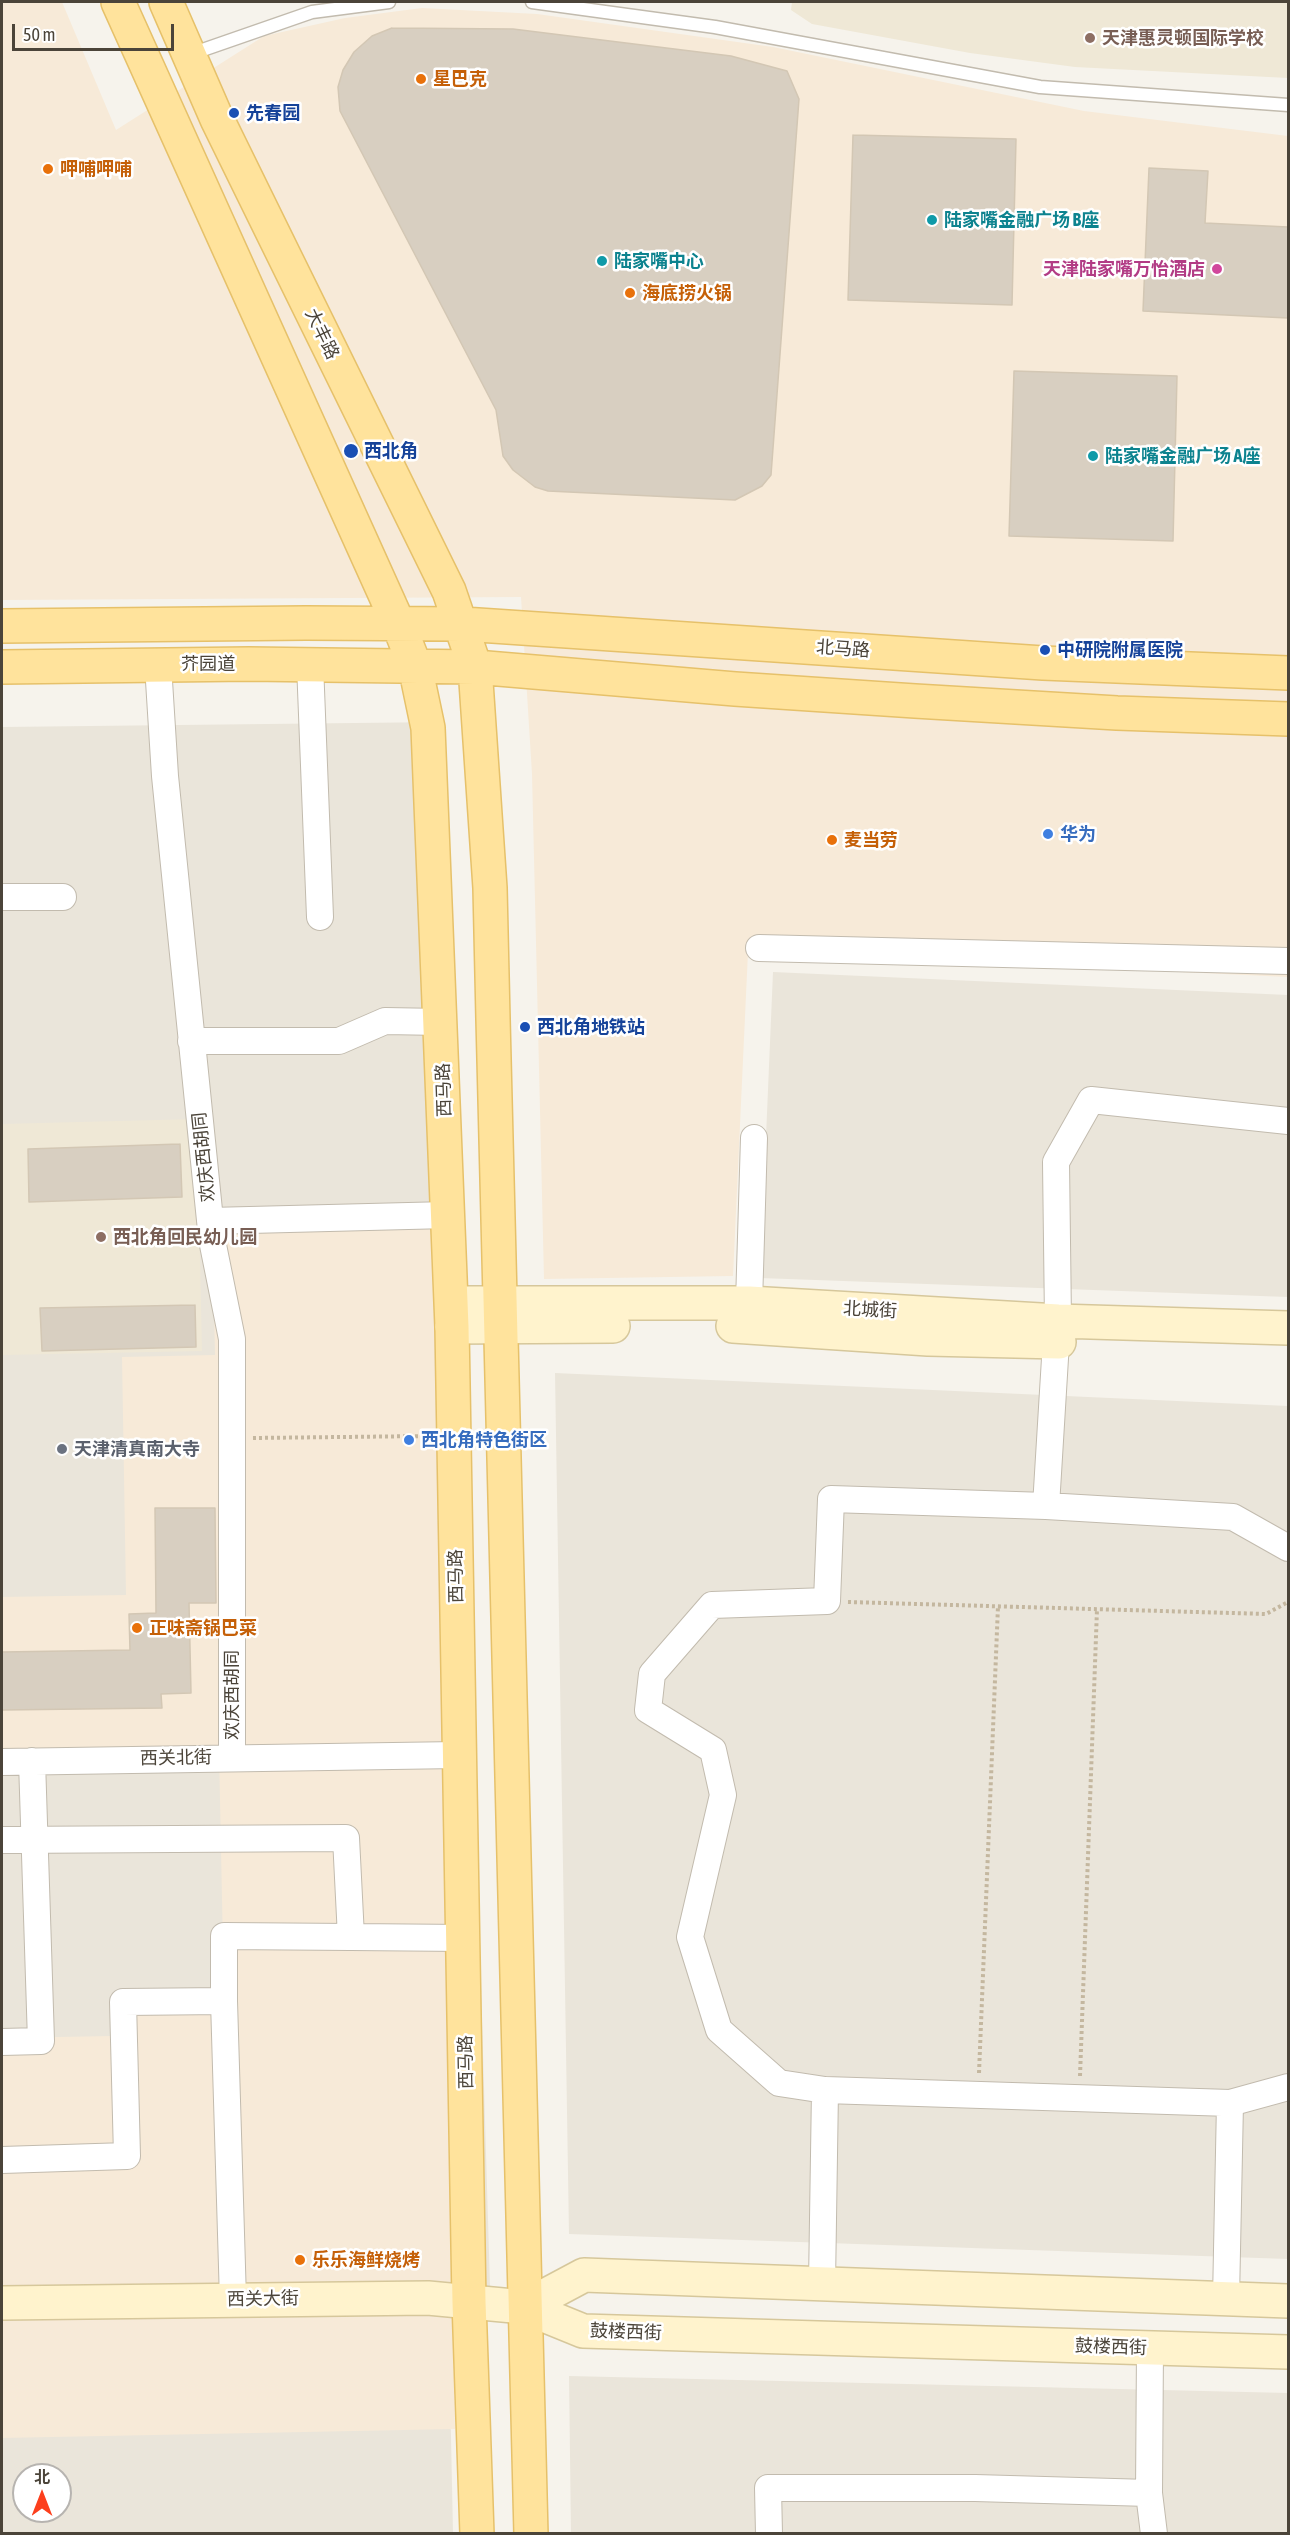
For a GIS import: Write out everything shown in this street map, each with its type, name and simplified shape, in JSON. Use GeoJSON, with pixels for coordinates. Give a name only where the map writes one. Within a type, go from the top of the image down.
{"type":"FeatureCollection","features":[{"type":"Feature","properties":{"kind":"main road"},"geometry":{"type":"LineString","coordinates":[[2,626],[398,623],[118,2]]}},
{"type":"Feature","properties":{"kind":"main road","name":"大丰路"},"geometry":{"type":"LineString","coordinates":[[166,2],[241,168],[462,624],[476,667]]}},
{"type":"Feature","properties":{"kind":"main road","name":"北马路"},"geometry":{"type":"LineString","coordinates":[[398,623],[462,624],[1043,663],[1288,673]]}},
{"type":"Feature","properties":{"kind":"main road","name":"西马路"},"geometry":{"type":"LineString","coordinates":[[398,623],[415,666],[423,697],[431,754],[452,1315],[458,1755],[465,1938],[469,2302],[477,2534]]}},
{"type":"Feature","properties":{"kind":"main road","name":"芥园道"},"geometry":{"type":"LineString","coordinates":[[2,667],[310,664],[415,666]]}},
{"type":"Feature","properties":{"kind":"main road"},"geometry":{"type":"LineString","coordinates":[[415,666],[476,667],[814,694],[1105,712],[1288,719]]}},
{"type":"Feature","properties":{"kind":"main road"},"geometry":{"type":"LineString","coordinates":[[476,667],[490,900],[531,2534]]}},
{"type":"Feature","properties":{"kind":"street"},"geometry":{"type":"LineString","coordinates":[[310,664],[320,917]]}},
{"type":"Feature","properties":{"kind":"street","name":"欢庆西胡同"},"geometry":{"type":"LineString","coordinates":[[158,665],[165,776],[210,1221],[232,1339],[232,1757]]}},
{"type":"Feature","properties":{"kind":"street"},"geometry":{"type":"LineString","coordinates":[[2,897],[63,897]]}},
{"type":"Feature","properties":{"kind":"street"},"geometry":{"type":"LineString","coordinates":[[759,948],[1288,962]]}},
{"type":"Feature","properties":{"kind":"street"},"geometry":{"type":"LineString","coordinates":[[191,1041],[339,1041],[385,1021],[441,1022]]}},
{"type":"Feature","properties":{"kind":"street"},"geometry":{"type":"LineString","coordinates":[[1046,1506],[1057,1331],[1056,1162],[1091,1100],[1288,1121]]}},
{"type":"Feature","properties":{"kind":"street"},"geometry":{"type":"LineString","coordinates":[[750,1303],[754,1138]]}},
{"type":"Feature","properties":{"kind":"street"},"geometry":{"type":"LineString","coordinates":[[210,1221],[448,1215]]}},
{"type":"Feature","properties":{"kind":"street","name":"北城街"},"geometry":{"type":"LineString","coordinates":[[452,1315],[750,1303],[1288,1351]]}},
{"type":"Feature","properties":{"kind":"street","name":"北城街"},"geometry":{"type":"LineString","coordinates":[[499,1314],[752,1326],[928,1339],[1057,1331],[1288,1328]]}},
{"type":"Feature","properties":{"kind":"street"},"geometry":{"type":"LineString","coordinates":[[1288,1548],[1233,1517],[1046,1506],[831,1499],[826,1601],[711,1605],[652,1674],[648,1710],[713,1750],[723,1795],[690,1937],[719,2030],[779,2083],[825,2090],[1230,2103],[1288,2087]]}},
{"type":"Feature","properties":{"kind":"street","name":"西关北街"},"geometry":{"type":"LineString","coordinates":[[2,1762],[458,1755]]}},
{"type":"Feature","properties":{"kind":"street"},"geometry":{"type":"LineString","coordinates":[[2,2042],[41,2041],[32,1761]]}},
{"type":"Feature","properties":{"kind":"street"},"geometry":{"type":"LineString","coordinates":[[2,1840],[346,1838],[351,1937]]}},
{"type":"Feature","properties":{"kind":"street"},"geometry":{"type":"LineString","coordinates":[[233,2300],[224,1936],[465,1938]]}},
{"type":"Feature","properties":{"kind":"street"},"geometry":{"type":"LineString","coordinates":[[2,2160],[127,2156],[123,2002],[225,2001]]}},
{"type":"Feature","properties":{"kind":"street"},"geometry":{"type":"LineString","coordinates":[[822,2284],[825,2090]]}},
{"type":"Feature","properties":{"kind":"street"},"geometry":{"type":"LineString","coordinates":[[1226,2299],[1230,2103]]}},
{"type":"Feature","properties":{"kind":"street"},"geometry":{"type":"LineString","coordinates":[[524,2307],[584,2276],[1288,2301]]}},
{"type":"Feature","properties":{"kind":"street","name":"西关大街"},"geometry":{"type":"LineString","coordinates":[[2,2302],[428,2298],[524,2307]]}},
{"type":"Feature","properties":{"kind":"street","name":"鼓楼西街"},"geometry":{"type":"LineString","coordinates":[[524,2307],[583,2331],[1288,2352]]}},
{"type":"Feature","properties":{"kind":"street"},"geometry":{"type":"LineString","coordinates":[[1150,2348],[1149,2493],[1154,2534]]}},
{"type":"Feature","properties":{"kind":"street"},"geometry":{"type":"LineString","coordinates":[[769,2534],[768,2488],[975,2488],[1149,2493]]}},
{"type":"Feature","properties":{"kind":"lane"},"geometry":{"type":"LineString","coordinates":[[189,55],[312,12],[389,2]]}},
{"type":"Feature","properties":{"kind":"lane"},"geometry":{"type":"LineString","coordinates":[[532,2],[715,27],[1040,87],[1288,105]]}},
{"type":"Feature","properties":{"kind":"path"},"geometry":{"type":"LineString","coordinates":[[232,1438],[453,1436]]}},
{"type":"Feature","properties":{"kind":"path"},"geometry":{"type":"LineString","coordinates":[[826,1601],[1266,1614],[1288,1602]]}},
{"type":"Feature","properties":{"kind":"path"},"geometry":{"type":"LineString","coordinates":[[978,2095],[998,1606]]}},
{"type":"Feature","properties":{"kind":"path"},"geometry":{"type":"LineString","coordinates":[[1080,2098],[1097,1609]]}},
{"type":"Feature","properties":{"kind":"shaded area","name":"西北角"},"geometry":{"type":"Polygon","coordinates":[[[2,2],[62,2],[116,130],[264,36],[345,18],[422,8],[537,14],[773,47],[1084,111],[1288,136],[1288,977],[748,952],[733,1276],[544,1279],[532,774],[521,597],[2,600],[2,2]]]}},
{"type":"Feature","properties":{"kind":"shaded area","name":"天津惠灵顿国际学校"},"geometry":{"type":"Polygon","coordinates":[[[792,2],[1288,2],[1288,78],[1075,67],[970,53],[812,24],[791,10],[792,2]]]}},
{"type":"Feature","properties":{"kind":"shaded area"},"geometry":{"type":"Polygon","coordinates":[[[443,722],[490,2286],[2,2295],[2,727],[443,722]]]}},
{"type":"Feature","properties":{"kind":"shaded area"},"geometry":{"type":"Polygon","coordinates":[[[773,972],[1288,995],[1288,1297],[760,1278],[773,972]]]}},
{"type":"Feature","properties":{"kind":"shaded area","name":"西北角回民幼儿园"},"geometry":{"type":"Polygon","coordinates":[[[197,1119],[202,1351],[2,1355],[2,1124],[197,1119]]]}},
{"type":"Feature","properties":{"kind":"shaded area"},"geometry":{"type":"Polygon","coordinates":[[[432,1222],[455,2429],[2,2438],[2,2038],[112,2036],[112,2000],[224,1998],[219,1750],[2,1754],[2,1597],[126,1595],[122,1357],[215,1355],[212,1226],[432,1222]]]}},
{"type":"Feature","properties":{"kind":"shaded area"},"geometry":{"type":"Polygon","coordinates":[[[555,1373],[1288,1406],[1288,2259],[569,2234],[555,1373]]]}},
{"type":"Feature","properties":{"kind":"shaded area"},"geometry":{"type":"Polygon","coordinates":[[[449,2341],[453,2533],[2,2533],[2,2349],[449,2341]]]}},
{"type":"Feature","properties":{"kind":"shaded area"},"geometry":{"type":"Polygon","coordinates":[[[569,2376],[1288,2393],[1288,2533],[571,2533],[569,2376]]]}},
{"type":"Feature","properties":{"kind":"building","name":"陆家嘴中心"},"geometry":{"type":"Polygon","coordinates":[[[392,28],[513,29],[731,56],[787,71],[799,99],[771,475],[762,486],[735,500],[548,491],[535,487],[513,470],[503,456],[496,410],[340,111],[338,87],[343,70],[354,52],[372,36],[392,28]]]}},
{"type":"Feature","properties":{"kind":"building","name":"陆家嘴金融广场 B座"},"geometry":{"type":"Polygon","coordinates":[[[853,135],[1016,139],[1012,305],[848,300],[853,135]]]}},
{"type":"Feature","properties":{"kind":"building","name":"天津陆家嘴万怡酒店"},"geometry":{"type":"Polygon","coordinates":[[[1149,168],[1208,171],[1205,223],[1288,227],[1288,318],[1143,311],[1149,168]]]}},
{"type":"Feature","properties":{"kind":"building","name":"陆家嘴金融广场 A座"},"geometry":{"type":"Polygon","coordinates":[[[1014,371],[1177,376],[1173,541],[1009,536],[1014,371]]]}},
{"type":"Feature","properties":{"kind":"building"},"geometry":{"type":"Polygon","coordinates":[[[180,1144],[182,1197],[29,1202],[28,1149],[180,1144]]]}},
{"type":"Feature","properties":{"kind":"building"},"geometry":{"type":"Polygon","coordinates":[[[195,1305],[196,1347],[42,1351],[40,1308],[195,1305]]]}},
{"type":"Feature","properties":{"kind":"building"},"geometry":{"type":"Polygon","coordinates":[[[155,1508],[215,1508],[216,1603],[189,1603],[191,1693],[161,1694],[162,1708],[2,1710],[2,1652],[130,1650],[129,1614],[156,1613],[155,1508]]]}},
{"type":"Feature","properties":{"kind":"place","name":"天津惠灵顿国际学校"},"geometry":{"type":"Point","coordinates":[1090,38]}},
{"type":"Feature","properties":{"kind":"place","name":"星巴克"},"geometry":{"type":"Point","coordinates":[421,79]}},
{"type":"Feature","properties":{"kind":"place","name":"先春园"},"geometry":{"type":"Point","coordinates":[234,113]}},
{"type":"Feature","properties":{"kind":"place","name":"呷哺呷哺"},"geometry":{"type":"Point","coordinates":[48,169]}},
{"type":"Feature","properties":{"kind":"place","name":"陆家嘴金融广场 B座"},"geometry":{"type":"Point","coordinates":[932,220]}},
{"type":"Feature","properties":{"kind":"place","name":"陆家嘴中心"},"geometry":{"type":"Point","coordinates":[602,261]}},
{"type":"Feature","properties":{"kind":"place","name":"天津陆家嘴万怡酒店"},"geometry":{"type":"Point","coordinates":[1217,269]}},
{"type":"Feature","properties":{"kind":"place","name":"海底捞火锅"},"geometry":{"type":"Point","coordinates":[630,293]}},
{"type":"Feature","properties":{"kind":"place","name":"西北角"},"geometry":{"type":"Point","coordinates":[351,451]}},
{"type":"Feature","properties":{"kind":"place","name":"陆家嘴金融广场 A座"},"geometry":{"type":"Point","coordinates":[1093,456]}},
{"type":"Feature","properties":{"kind":"place","name":"中研院附属医院"},"geometry":{"type":"Point","coordinates":[1045,650]}},
{"type":"Feature","properties":{"kind":"place","name":"华为"},"geometry":{"type":"Point","coordinates":[1048,834]}},
{"type":"Feature","properties":{"kind":"place","name":"麦当劳"},"geometry":{"type":"Point","coordinates":[832,840]}},
{"type":"Feature","properties":{"kind":"place","name":"西北角地铁站"},"geometry":{"type":"Point","coordinates":[525,1027]}},
{"type":"Feature","properties":{"kind":"place","name":"西北角回民幼儿园"},"geometry":{"type":"Point","coordinates":[101,1237]}},
{"type":"Feature","properties":{"kind":"place","name":"西北角特色街区"},"geometry":{"type":"Point","coordinates":[409,1440]}},
{"type":"Feature","properties":{"kind":"place","name":"天津清真南大寺"},"geometry":{"type":"Point","coordinates":[62,1449]}},
{"type":"Feature","properties":{"kind":"place","name":"正味斋锅巴菜"},"geometry":{"type":"Point","coordinates":[137,1628]}},
{"type":"Feature","properties":{"kind":"place","name":"乐乐海鲜烧烤"},"geometry":{"type":"Point","coordinates":[300,2260]}}]}
